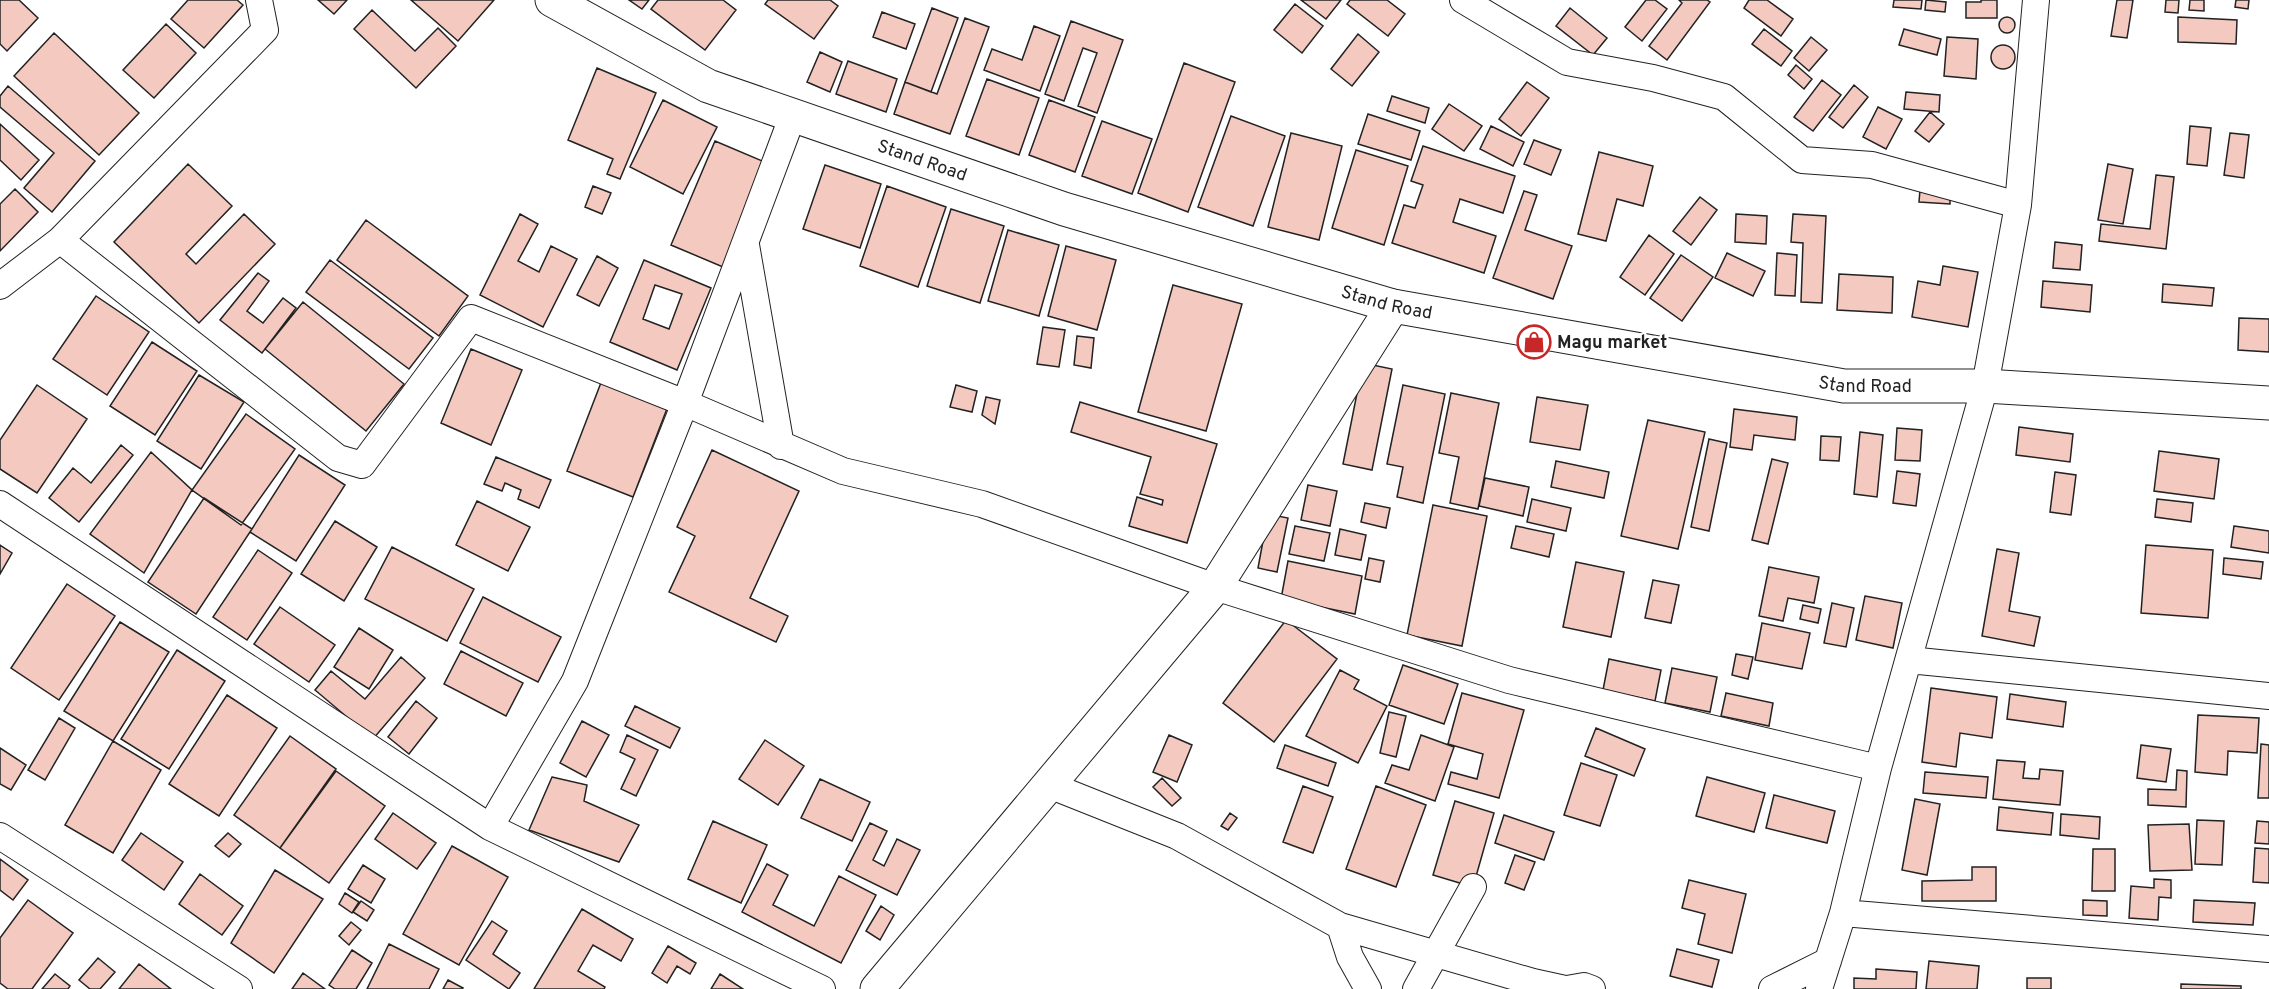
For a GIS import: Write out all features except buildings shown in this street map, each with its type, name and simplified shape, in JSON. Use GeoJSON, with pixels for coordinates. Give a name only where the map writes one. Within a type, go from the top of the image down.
{"type":"FeatureCollection","features":[{"type":"Feature","properties":{"kind":"main road","name":"Stand Road"},"geometry":{"type":"LineString","coordinates":[[552,0],[708,86],[1064,209],[1393,306],[1844,386],[1984,386],[2269,403]]}},
{"type":"Feature","properties":{"kind":"main road"},"geometry":{"type":"LineString","coordinates":[[877,989],[1215,588],[1393,306]]}},
{"type":"Feature","properties":{"kind":"street"},"geometry":{"type":"LineString","coordinates":[[0,286],[60,240],[265,30],[259,0]]}},
{"type":"Feature","properties":{"kind":"street"},"geometry":{"type":"LineString","coordinates":[[1463,0],[1567,62],[1653,78],[1724,98],[1802,160],[1872,165],[2018,205]]}},
{"type":"Feature","properties":{"kind":"street"},"geometry":{"type":"LineString","coordinates":[[1819,989],[1843,913],[1878,768],[1984,386],[2018,205],[2036,0]]}},
{"type":"Feature","properties":{"kind":"street"},"geometry":{"type":"LineString","coordinates":[[490,827],[575,681],[685,403],[794,115]]}},
{"type":"Feature","properties":{"kind":"street"},"geometry":{"type":"LineString","coordinates":[[60,240],[338,458],[346,461],[362,465],[471,318],[685,403],[843,471],[982,504],[1215,588],[1509,680],[1878,768]]}},
{"type":"Feature","properties":{"kind":"street"},"geometry":{"type":"LineString","coordinates":[[746,243],[781,446]]}},
{"type":"Feature","properties":{"kind":"street"},"geometry":{"type":"LineString","coordinates":[[0,504],[490,827],[822,989]]}},
{"type":"Feature","properties":{"kind":"street"},"geometry":{"type":"LineString","coordinates":[[1908,660],[2269,696]]}},
{"type":"Feature","properties":{"kind":"street"},"geometry":{"type":"LineString","coordinates":[[1049,785],[1177,836],[1340,926],[1533,982],[1566,989],[1584,986],[1592,989]]}},
{"type":"Feature","properties":{"kind":"street"},"geometry":{"type":"LineString","coordinates":[[0,836],[239,989]]}},
{"type":"Feature","properties":{"kind":"street"},"geometry":{"type":"LineString","coordinates":[[1416,989],[1473,887]]}},
{"type":"Feature","properties":{"kind":"street"},"geometry":{"type":"LineString","coordinates":[[1843,913],[2269,948]]}},
{"type":"Feature","properties":{"kind":"street"},"geometry":{"type":"LineString","coordinates":[[1340,926],[1350,957],[1368,989]]}},
{"type":"Feature","properties":{"kind":"street"},"geometry":{"type":"LineString","coordinates":[[1772,989],[1828,961]]}},
{"type":"Feature","properties":{"kind":"place","name":"Magu market"},"geometry":{"type":"Point","coordinates":[1534,342]}}]}
